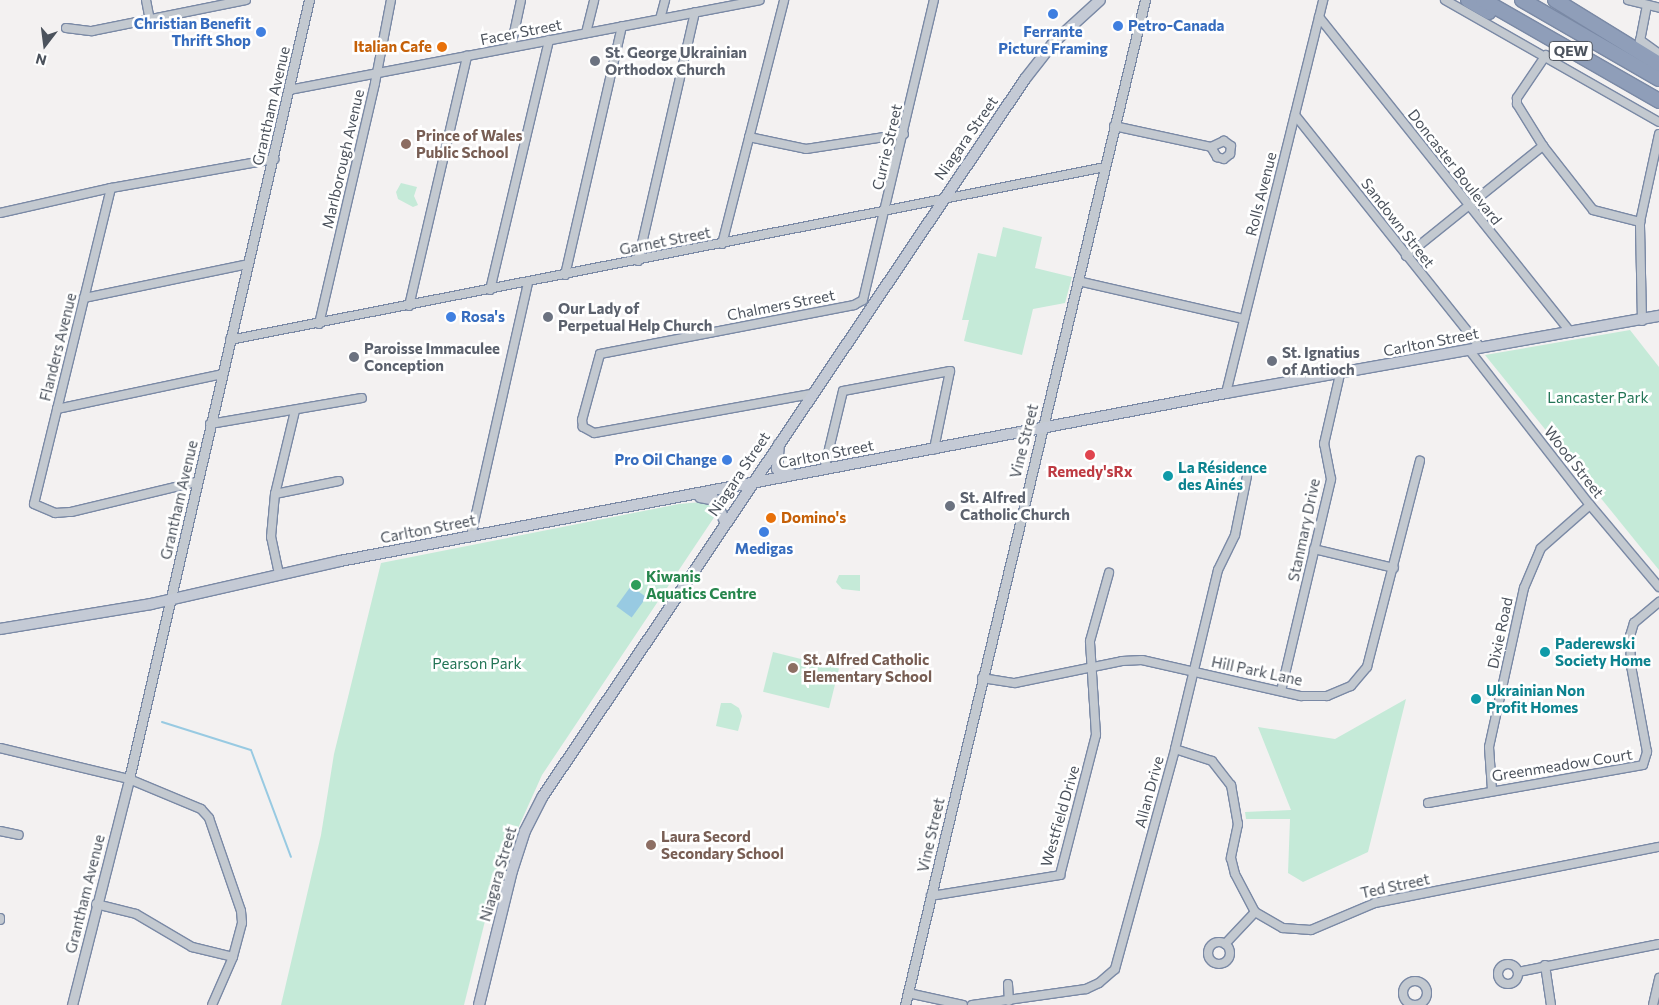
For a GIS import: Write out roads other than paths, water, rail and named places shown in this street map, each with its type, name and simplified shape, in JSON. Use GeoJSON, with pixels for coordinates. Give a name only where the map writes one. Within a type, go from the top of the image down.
{"type":"FeatureCollection","features":[{"type":"Feature","properties":{"kind":"highway"},"geometry":{"type":"LineString","coordinates":[[1468,0],[1568,50]]}},
{"type":"Feature","properties":{"kind":"highway","name":"QEW"},"geometry":{"type":"LineString","coordinates":[[1483,0],[1659,101]]}},
{"type":"Feature","properties":{"kind":"highway","name":"QEW"},"geometry":{"type":"LineString","coordinates":[[1522,0],[1659,79]]}},
{"type":"Feature","properties":{"kind":"highway"},"geometry":{"type":"LineString","coordinates":[[1555,0],[1659,64]]}},
{"type":"Feature","properties":{"kind":"main road","name":"Niagara Street"},"geometry":{"type":"LineString","coordinates":[[479,1005],[512,870],[536,807],[779,440],[1025,79],[1054,42],[1100,0]]}},
{"type":"Feature","properties":{"kind":"main road","name":"Carlton Street"},"geometry":{"type":"LineString","coordinates":[[0,629],[171,599],[279,574],[471,536],[696,496],[795,475],[1226,394],[1659,316]]}},
{"type":"Feature","properties":{"kind":"main road"},"geometry":{"type":"LineString","coordinates":[[779,440],[777,469],[795,475]]}},
{"type":"Feature","properties":{"kind":"main road"},"geometry":{"type":"LineString","coordinates":[[696,496],[716,500],[725,521]]}},
{"type":"Feature","properties":{"kind":"street"},"geometry":{"type":"LineString","coordinates":[[146,0],[150,20]]}},
{"type":"Feature","properties":{"kind":"street"},"geometry":{"type":"LineString","coordinates":[[66,28],[92,31],[246,0]]}},
{"type":"Feature","properties":{"kind":"street","name":"Grantham Avenue"},"geometry":{"type":"LineString","coordinates":[[72,1005],[129,779],[196,482],[274,159],[310,0]]}},
{"type":"Feature","properties":{"kind":"street","name":"Marlborough Avenue"},"geometry":{"type":"LineString","coordinates":[[318,324],[376,74],[391,0]]}},
{"type":"Feature","properties":{"kind":"street"},"geometry":{"type":"LineString","coordinates":[[511,47],[521,0]]}},
{"type":"Feature","properties":{"kind":"street"},"geometry":{"type":"LineString","coordinates":[[586,33],[594,0]]}},
{"type":"Feature","properties":{"kind":"street"},"geometry":{"type":"LineString","coordinates":[[660,19],[664,0]]}},
{"type":"Feature","properties":{"kind":"street","name":"Facer Street"},"geometry":{"type":"LineString","coordinates":[[289,90],[660,19],[695,12],[719,4],[758,0]]}},
{"type":"Feature","properties":{"kind":"street"},"geometry":{"type":"LineString","coordinates":[[722,244],[784,0]]}},
{"type":"Feature","properties":{"kind":"street","name":"Currie Street"},"geometry":{"type":"LineString","coordinates":[[863,300],[886,212],[934,0]]}},
{"type":"Feature","properties":{"kind":"street","name":"Vine Street"},"geometry":{"type":"LineString","coordinates":[[905,1005],[1041,429],[1145,0]]}},
{"type":"Feature","properties":{"kind":"street","name":"Rolls Avenue"},"geometry":{"type":"LineString","coordinates":[[1226,394],[1323,0]]}},
{"type":"Feature","properties":{"kind":"street"},"geometry":{"type":"LineString","coordinates":[[1445,0],[1546,55],[1659,122]]}},
{"type":"Feature","properties":{"kind":"street"},"geometry":{"type":"LineString","coordinates":[[1628,0],[1659,8]]}},
{"type":"Feature","properties":{"kind":"street"},"geometry":{"type":"LineString","coordinates":[[1647,5],[1640,40],[1659,54]]}},
{"type":"Feature","properties":{"kind":"street"},"geometry":{"type":"LineString","coordinates":[[638,261],[695,12]]}},
{"type":"Feature","properties":{"kind":"street","name":"Doncaster Boulevard"},"geometry":{"type":"LineString","coordinates":[[1319,17],[1570,333]]}},
{"type":"Feature","properties":{"kind":"street"},"geometry":{"type":"LineString","coordinates":[[565,275],[622,26]]}},
{"type":"Feature","properties":{"kind":"street"},"geometry":{"type":"LineString","coordinates":[[490,290],[549,40]]}},
{"type":"Feature","properties":{"kind":"street"},"geometry":{"type":"LineString","coordinates":[[1546,55],[1517,98],[1543,146],[1593,210],[1640,222]]}},
{"type":"Feature","properties":{"kind":"street"},"geometry":{"type":"LineString","coordinates":[[409,306],[467,56]]}},
{"type":"Feature","properties":{"kind":"street","name":"Sandown Street"},"geometry":{"type":"LineString","coordinates":[[1295,115],[1481,348]]}},
{"type":"Feature","properties":{"kind":"street"},"geometry":{"type":"LineString","coordinates":[[1114,126],[1211,147]]}},
{"type":"Feature","properties":{"kind":"street"},"geometry":{"type":"LineString","coordinates":[[749,137],[806,149],[904,134]]}},
{"type":"Feature","properties":{"kind":"street"},"geometry":{"type":"LineString","coordinates":[[1642,320],[1640,222],[1659,134]]}},
{"type":"Feature","properties":{"kind":"street"},"geometry":{"type":"LineString","coordinates":[[1406,256],[1543,146]]}},
{"type":"Feature","properties":{"kind":"street"},"geometry":{"type":"LineString","coordinates":[[0,213],[110,188],[274,159]]}},
{"type":"Feature","properties":{"kind":"street","name":"Garnet Street"},"geometry":{"type":"LineString","coordinates":[[230,340],[528,283],[1104,167]]}},
{"type":"Feature","properties":{"kind":"street","name":"Flanders Avenue"},"geometry":{"type":"LineString","coordinates":[[110,188],[34,504],[40,509],[71,512],[196,482]]}},
{"type":"Feature","properties":{"kind":"street"},"geometry":{"type":"LineString","coordinates":[[84,298],[248,264]]}},
{"type":"Feature","properties":{"kind":"street"},"geometry":{"type":"LineString","coordinates":[[1078,281],[1244,319]]}},
{"type":"Feature","properties":{"kind":"street"},"geometry":{"type":"LineString","coordinates":[[471,536],[528,283]]}},
{"type":"Feature","properties":{"kind":"street","name":"Chalmers Street"},"geometry":{"type":"LineString","coordinates":[[811,394],[594,433],[583,427],[582,420],[600,354],[854,305],[863,300]]}},
{"type":"Feature","properties":{"kind":"street","name":"Wood Street"},"geometry":{"type":"LineString","coordinates":[[1470,351],[1590,504],[1659,587]]}},
{"type":"Feature","properties":{"kind":"street"},"geometry":{"type":"LineString","coordinates":[[824,470],[843,391],[950,371],[934,449]]}},
{"type":"Feature","properties":{"kind":"street"},"geometry":{"type":"LineString","coordinates":[[57,409],[222,374]]}},
{"type":"Feature","properties":{"kind":"street","name":"Stanmary Drive"},"geometry":{"type":"LineString","coordinates":[[1280,691],[1331,479],[1324,444],[1340,374]]}},
{"type":"Feature","properties":{"kind":"street"},"geometry":{"type":"LineString","coordinates":[[210,424],[296,411],[362,398]]}},
{"type":"Feature","properties":{"kind":"street"},"geometry":{"type":"LineString","coordinates":[[279,574],[271,537],[276,494],[296,411]]}},
{"type":"Feature","properties":{"kind":"street","name":"Hill Park Lane"},"geometry":{"type":"LineString","coordinates":[[982,678],[1015,683],[1090,667],[1142,660],[1302,696],[1327,696],[1351,686],[1360,678],[1367,667],[1420,461]]}},
{"type":"Feature","properties":{"kind":"street","name":"Allan Drive"},"geometry":{"type":"LineString","coordinates":[[972,1005],[1086,989],[1115,969],[1175,749],[1218,570],[1235,535],[1247,476]]}},
{"type":"Feature","properties":{"kind":"street"},"geometry":{"type":"LineString","coordinates":[[276,494],[339,481]]}},
{"type":"Feature","properties":{"kind":"street","name":"Dixie Road"},"geometry":{"type":"LineString","coordinates":[[1492,790],[1489,747],[1524,588],[1541,548],[1590,504]]}},
{"type":"Feature","properties":{"kind":"street"},"geometry":{"type":"LineString","coordinates":[[1314,550],[1394,568]]}},
{"type":"Feature","properties":{"kind":"street"},"geometry":{"type":"LineString","coordinates":[[1090,667],[1090,642],[1109,572]]}},
{"type":"Feature","properties":{"kind":"street","name":"Greenmeadow Court"},"geometry":{"type":"LineString","coordinates":[[1428,803],[1492,790],[1643,765],[1647,752],[1631,666],[1630,636],[1634,623],[1659,602]]}},
{"type":"Feature","properties":{"kind":"street","name":"Westfield Drive"},"geometry":{"type":"LineString","coordinates":[[931,896],[1060,875],[1096,735],[1090,667]]}},
{"type":"Feature","properties":{"kind":"street"},"geometry":{"type":"LineString","coordinates":[[0,748],[129,779],[201,809],[209,818],[241,910],[242,923],[233,957],[212,1005]]}},
{"type":"Feature","properties":{"kind":"street"},"geometry":{"type":"LineString","coordinates":[[1175,749],[1212,761],[1231,785],[1238,824],[1232,858],[1234,874],[1255,912],[1225,944]]}},
{"type":"Feature","properties":{"kind":"street"},"geometry":{"type":"LineString","coordinates":[[0,831],[19,835]]}},
{"type":"Feature","properties":{"kind":"street","name":"Ted Street"},"geometry":{"type":"LineString","coordinates":[[1255,912],[1283,928],[1311,930],[1375,902],[1659,847]]}},
{"type":"Feature","properties":{"kind":"street"},"geometry":{"type":"LineString","coordinates":[[96,904],[136,914],[192,947],[233,957]]}},
{"type":"Feature","properties":{"kind":"street"},"geometry":{"type":"LineString","coordinates":[[1518,972],[1545,965],[1659,944]]}},
{"type":"Feature","properties":{"kind":"street"},"geometry":{"type":"LineString","coordinates":[[1545,965],[1551,1005]]}},
{"type":"Feature","properties":{"kind":"street"},"geometry":{"type":"LineString","coordinates":[[1653,1005],[1659,978]]}},
{"type":"Feature","properties":{"kind":"street"},"geometry":{"type":"LineString","coordinates":[[1008,984],[1009,1000]]}},
{"type":"Feature","properties":{"kind":"street"},"geometry":{"type":"LineString","coordinates":[[908,993],[963,1005]]}},
{"type":"Feature","properties":{"kind":"water"},"geometry":{"type":"Polygon","coordinates":[[[631,586],[646,597],[632,617],[616,606],[631,586]]]}},
{"type":"Feature","properties":{"kind":"waterway"},"geometry":{"type":"LineString","coordinates":[[162,722],[251,750],[291,857]]}},
{"type":"Feature","properties":{"kind":"place","name":"Ferrante Picture Framing"},"geometry":{"type":"Point","coordinates":[1053,14]}},
{"type":"Feature","properties":{"kind":"place","name":"Petro-Canada"},"geometry":{"type":"Point","coordinates":[1118,26]}},
{"type":"Feature","properties":{"kind":"place","name":"Christian Benefit Thrift Shop"},"geometry":{"type":"Point","coordinates":[261,32]}},
{"type":"Feature","properties":{"kind":"place","name":"Italian Cafe"},"geometry":{"type":"Point","coordinates":[442,47]}},
{"type":"Feature","properties":{"kind":"place","name":"St. George Ukrainian Orthodox Church"},"geometry":{"type":"Point","coordinates":[595,61]}},
{"type":"Feature","properties":{"kind":"place","name":"Prince of Wales Public School"},"geometry":{"type":"Point","coordinates":[406,144]}},
{"type":"Feature","properties":{"kind":"place","name":"Rosa's"},"geometry":{"type":"Point","coordinates":[451,317]}},
{"type":"Feature","properties":{"kind":"place","name":"Our Lady of Perpetual Help Church"},"geometry":{"type":"Point","coordinates":[548,317]}},
{"type":"Feature","properties":{"kind":"place","name":"Paroisse Immaculee Conception"},"geometry":{"type":"Point","coordinates":[354,357]}},
{"type":"Feature","properties":{"kind":"place","name":"St. Ignatius of Antioch"},"geometry":{"type":"Point","coordinates":[1272,361]}},
{"type":"Feature","properties":{"kind":"place","name":"Remedy'sRx"},"geometry":{"type":"Point","coordinates":[1090,455]}},
{"type":"Feature","properties":{"kind":"place","name":"Pro Oil Change"},"geometry":{"type":"Point","coordinates":[727,460]}},
{"type":"Feature","properties":{"kind":"place","name":"La Résidence des Ainés"},"geometry":{"type":"Point","coordinates":[1168,476]}},
{"type":"Feature","properties":{"kind":"place","name":"St. Alfred Catholic Church"},"geometry":{"type":"Point","coordinates":[950,506]}},
{"type":"Feature","properties":{"kind":"place","name":"Domino's"},"geometry":{"type":"Point","coordinates":[771,518]}},
{"type":"Feature","properties":{"kind":"place","name":"Medigas"},"geometry":{"type":"Point","coordinates":[764,532]}},
{"type":"Feature","properties":{"kind":"place","name":"Kiwanis Aquatics Centre"},"geometry":{"type":"Point","coordinates":[636,585]}},
{"type":"Feature","properties":{"kind":"place","name":"Paderewski Society Home"},"geometry":{"type":"Point","coordinates":[1545,652]}},
{"type":"Feature","properties":{"kind":"place","name":"St. Alfred Catholic Elementary School"},"geometry":{"type":"Point","coordinates":[793,668]}},
{"type":"Feature","properties":{"kind":"place","name":"Ukrainian Non Profit Homes"},"geometry":{"type":"Point","coordinates":[1476,699]}},
{"type":"Feature","properties":{"kind":"place","name":"Laura Secord Secondary School"},"geometry":{"type":"Point","coordinates":[651,845]}},
{"type":"Feature","properties":{"kind":"park label","name":"Lancaster Park"},"geometry":{"type":"Point","coordinates":[1598,398]}},
{"type":"Feature","properties":{"kind":"park label","name":"Pearson Park"},"geometry":{"type":"Point","coordinates":[477,664]}}]}
